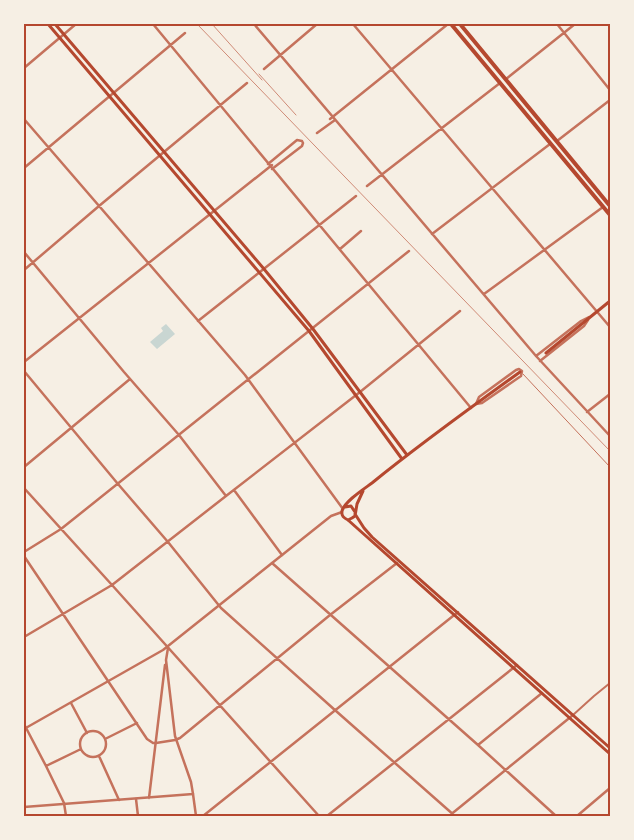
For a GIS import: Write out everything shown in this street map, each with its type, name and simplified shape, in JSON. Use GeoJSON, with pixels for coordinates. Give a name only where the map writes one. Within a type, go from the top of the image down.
{"type":"FeatureCollection","features":[{"type":"Feature","properties":{"kind":"main road"},"geometry":{"type":"LineString","coordinates":[[48,24],[311,330]]}},
{"type":"Feature","properties":{"kind":"main road"},"geometry":{"type":"LineString","coordinates":[[55,24],[264,269],[407,455]]}},
{"type":"Feature","properties":{"kind":"main road"},"geometry":{"type":"LineString","coordinates":[[450,24],[610,215]]}},
{"type":"Feature","properties":{"kind":"main road"},"geometry":{"type":"LineString","coordinates":[[460,24],[609,203]]}},
{"type":"Feature","properties":{"kind":"main road"},"geometry":{"type":"LineString","coordinates":[[546,353],[610,301]]}},
{"type":"Feature","properties":{"kind":"main road"},"geometry":{"type":"LineString","coordinates":[[521,373],[402,458],[350,500],[343,510],[343,516],[457,614],[571,716],[610,754]]}},
{"type":"Feature","properties":{"kind":"main road"},"geometry":{"type":"LineString","coordinates":[[358,393],[402,458]]}},
{"type":"Feature","properties":{"kind":"main road"},"geometry":{"type":"LineString","coordinates":[[348,520],[355,513],[364,489]]}},
{"type":"Feature","properties":{"kind":"main road"},"geometry":{"type":"LineString","coordinates":[[343,510],[351,506],[367,532],[398,562]]}},
{"type":"Feature","properties":{"kind":"main road"},"geometry":{"type":"LineString","coordinates":[[515,666],[542,693],[610,748]]}},
{"type":"Feature","properties":{"kind":"street"},"geometry":{"type":"LineString","coordinates":[[24,68],[76,24]]}},
{"type":"Feature","properties":{"kind":"street"},"geometry":{"type":"LineString","coordinates":[[153,24],[471,408]]}},
{"type":"Feature","properties":{"kind":"street"},"geometry":{"type":"LineString","coordinates":[[254,24],[540,361],[610,436]]}},
{"type":"Feature","properties":{"kind":"street"},"geometry":{"type":"LineString","coordinates":[[264,69],[317,24]]}},
{"type":"Feature","properties":{"kind":"street"},"geometry":{"type":"LineString","coordinates":[[353,24],[610,327]]}},
{"type":"Feature","properties":{"kind":"street"},"geometry":{"type":"LineString","coordinates":[[317,133],[392,68],[450,24]]}},
{"type":"Feature","properties":{"kind":"street"},"geometry":{"type":"LineString","coordinates":[[557,24],[610,90]]}},
{"type":"Feature","properties":{"kind":"street"},"geometry":{"type":"LineString","coordinates":[[506,79],[575,24]]}},
{"type":"Feature","properties":{"kind":"street"},"geometry":{"type":"LineString","coordinates":[[24,168],[185,34]]}},
{"type":"Feature","properties":{"kind":"street"},"geometry":{"type":"LineString","coordinates":[[24,270],[247,83]]}},
{"type":"Feature","properties":{"kind":"street"},"geometry":{"type":"LineString","coordinates":[[367,186],[500,83]]}},
{"type":"Feature","properties":{"kind":"street"},"geometry":{"type":"LineString","coordinates":[[557,141],[610,100]]}},
{"type":"Feature","properties":{"kind":"street"},"geometry":{"type":"LineString","coordinates":[[24,119],[249,380],[343,510],[331,516],[168,647],[25,729]]}},
{"type":"Feature","properties":{"kind":"street"},"geometry":{"type":"LineString","coordinates":[[24,362],[270,166],[297,140],[302,141],[302,146],[270,166]]}},
{"type":"Feature","properties":{"kind":"street"},"geometry":{"type":"LineString","coordinates":[[432,234],[550,143]]}},
{"type":"Feature","properties":{"kind":"street"},"geometry":{"type":"LineString","coordinates":[[198,320],[356,196]]}},
{"type":"Feature","properties":{"kind":"street"},"geometry":{"type":"LineString","coordinates":[[484,294],[609,203]]}},
{"type":"Feature","properties":{"kind":"street"},"geometry":{"type":"LineString","coordinates":[[340,249],[361,230]]}},
{"type":"Feature","properties":{"kind":"street"},"geometry":{"type":"LineString","coordinates":[[24,252],[179,435],[226,496]]}},
{"type":"Feature","properties":{"kind":"street"},"geometry":{"type":"LineString","coordinates":[[24,552],[61,529],[409,252]]}},
{"type":"Feature","properties":{"kind":"street"},"geometry":{"type":"LineString","coordinates":[[24,637],[112,585],[460,311]]}},
{"type":"Feature","properties":{"kind":"street"},"geometry":{"type":"LineString","coordinates":[[536,356],[581,321],[591,316]]}},
{"type":"Feature","properties":{"kind":"street"},"geometry":{"type":"LineString","coordinates":[[540,361],[584,326],[591,316]]}},
{"type":"Feature","properties":{"kind":"street"},"geometry":{"type":"LineString","coordinates":[[24,371],[223,610],[454,815]]}},
{"type":"Feature","properties":{"kind":"street"},"geometry":{"type":"LineString","coordinates":[[24,467],[130,379]]}},
{"type":"Feature","properties":{"kind":"street"},"geometry":{"type":"LineString","coordinates":[[587,412],[610,394]]}},
{"type":"Feature","properties":{"kind":"street"},"geometry":{"type":"LineString","coordinates":[[24,488],[319,816]]}},
{"type":"Feature","properties":{"kind":"street"},"geometry":{"type":"LineString","coordinates":[[234,490],[282,555]]}},
{"type":"Feature","properties":{"kind":"street"},"geometry":{"type":"LineString","coordinates":[[24,556],[108,682],[150,741],[156,744],[180,738],[398,562]]}},
{"type":"Feature","properties":{"kind":"street"},"geometry":{"type":"LineString","coordinates":[[272,563],[556,816]]}},
{"type":"Feature","properties":{"kind":"street"},"geometry":{"type":"LineString","coordinates":[[203,816],[457,614]]}},
{"type":"Feature","properties":{"kind":"street"},"geometry":{"type":"LineString","coordinates":[[149,798],[168,647]]}},
{"type":"Feature","properties":{"kind":"street"},"geometry":{"type":"LineString","coordinates":[[166,660],[175,740],[191,782],[196,816]]}},
{"type":"Feature","properties":{"kind":"street"},"geometry":{"type":"LineString","coordinates":[[326,816],[515,666]]}},
{"type":"Feature","properties":{"kind":"street"},"geometry":{"type":"LineString","coordinates":[[449,816],[454,815],[610,683]]}},
{"type":"Feature","properties":{"kind":"street"},"geometry":{"type":"LineString","coordinates":[[478,746],[542,693]]}},
{"type":"Feature","properties":{"kind":"street"},"geometry":{"type":"LineString","coordinates":[[71,703],[87,733]]}},
{"type":"Feature","properties":{"kind":"street"},"geometry":{"type":"LineString","coordinates":[[105,739],[137,723]]}},
{"type":"Feature","properties":{"kind":"street"},"geometry":{"type":"LineString","coordinates":[[24,724],[64,803],[66,816]]}},
{"type":"Feature","properties":{"kind":"street"},"geometry":{"type":"LineString","coordinates":[[96,732],[105,739],[104,750],[99,755],[87,756],[81,749],[81,740],[87,733],[96,732]]}},
{"type":"Feature","properties":{"kind":"street"},"geometry":{"type":"LineString","coordinates":[[46,766],[81,749]]}},
{"type":"Feature","properties":{"kind":"street"},"geometry":{"type":"LineString","coordinates":[[99,755],[120,800]]}},
{"type":"Feature","properties":{"kind":"street"},"geometry":{"type":"LineString","coordinates":[[577,816],[610,788]]}},
{"type":"Feature","properties":{"kind":"street"},"geometry":{"type":"LineString","coordinates":[[24,807],[193,794]]}},
{"type":"Feature","properties":{"kind":"street"},"geometry":{"type":"LineString","coordinates":[[136,799],[138,816]]}},
{"type":"Feature","properties":{"kind":"lane"},"geometry":{"type":"LineString","coordinates":[[521,373],[610,467]]}},
{"type":"Feature","properties":{"kind":"shaded area"},"geometry":{"type":"Polygon","coordinates":[[[166,324],[175,334],[157,349],[150,342],[163,331],[161,328],[166,324]]]}},
{"type":"Feature","properties":{"kind":"railway"},"geometry":{"type":"LineString","coordinates":[[197,24],[610,451]]}},
{"type":"Feature","properties":{"kind":"railway"},"geometry":{"type":"LineString","coordinates":[[212,24],[262,80]]}},
{"type":"Feature","properties":{"kind":"railway"},"geometry":{"type":"LineString","coordinates":[[259,74],[296,115]]}}]}
